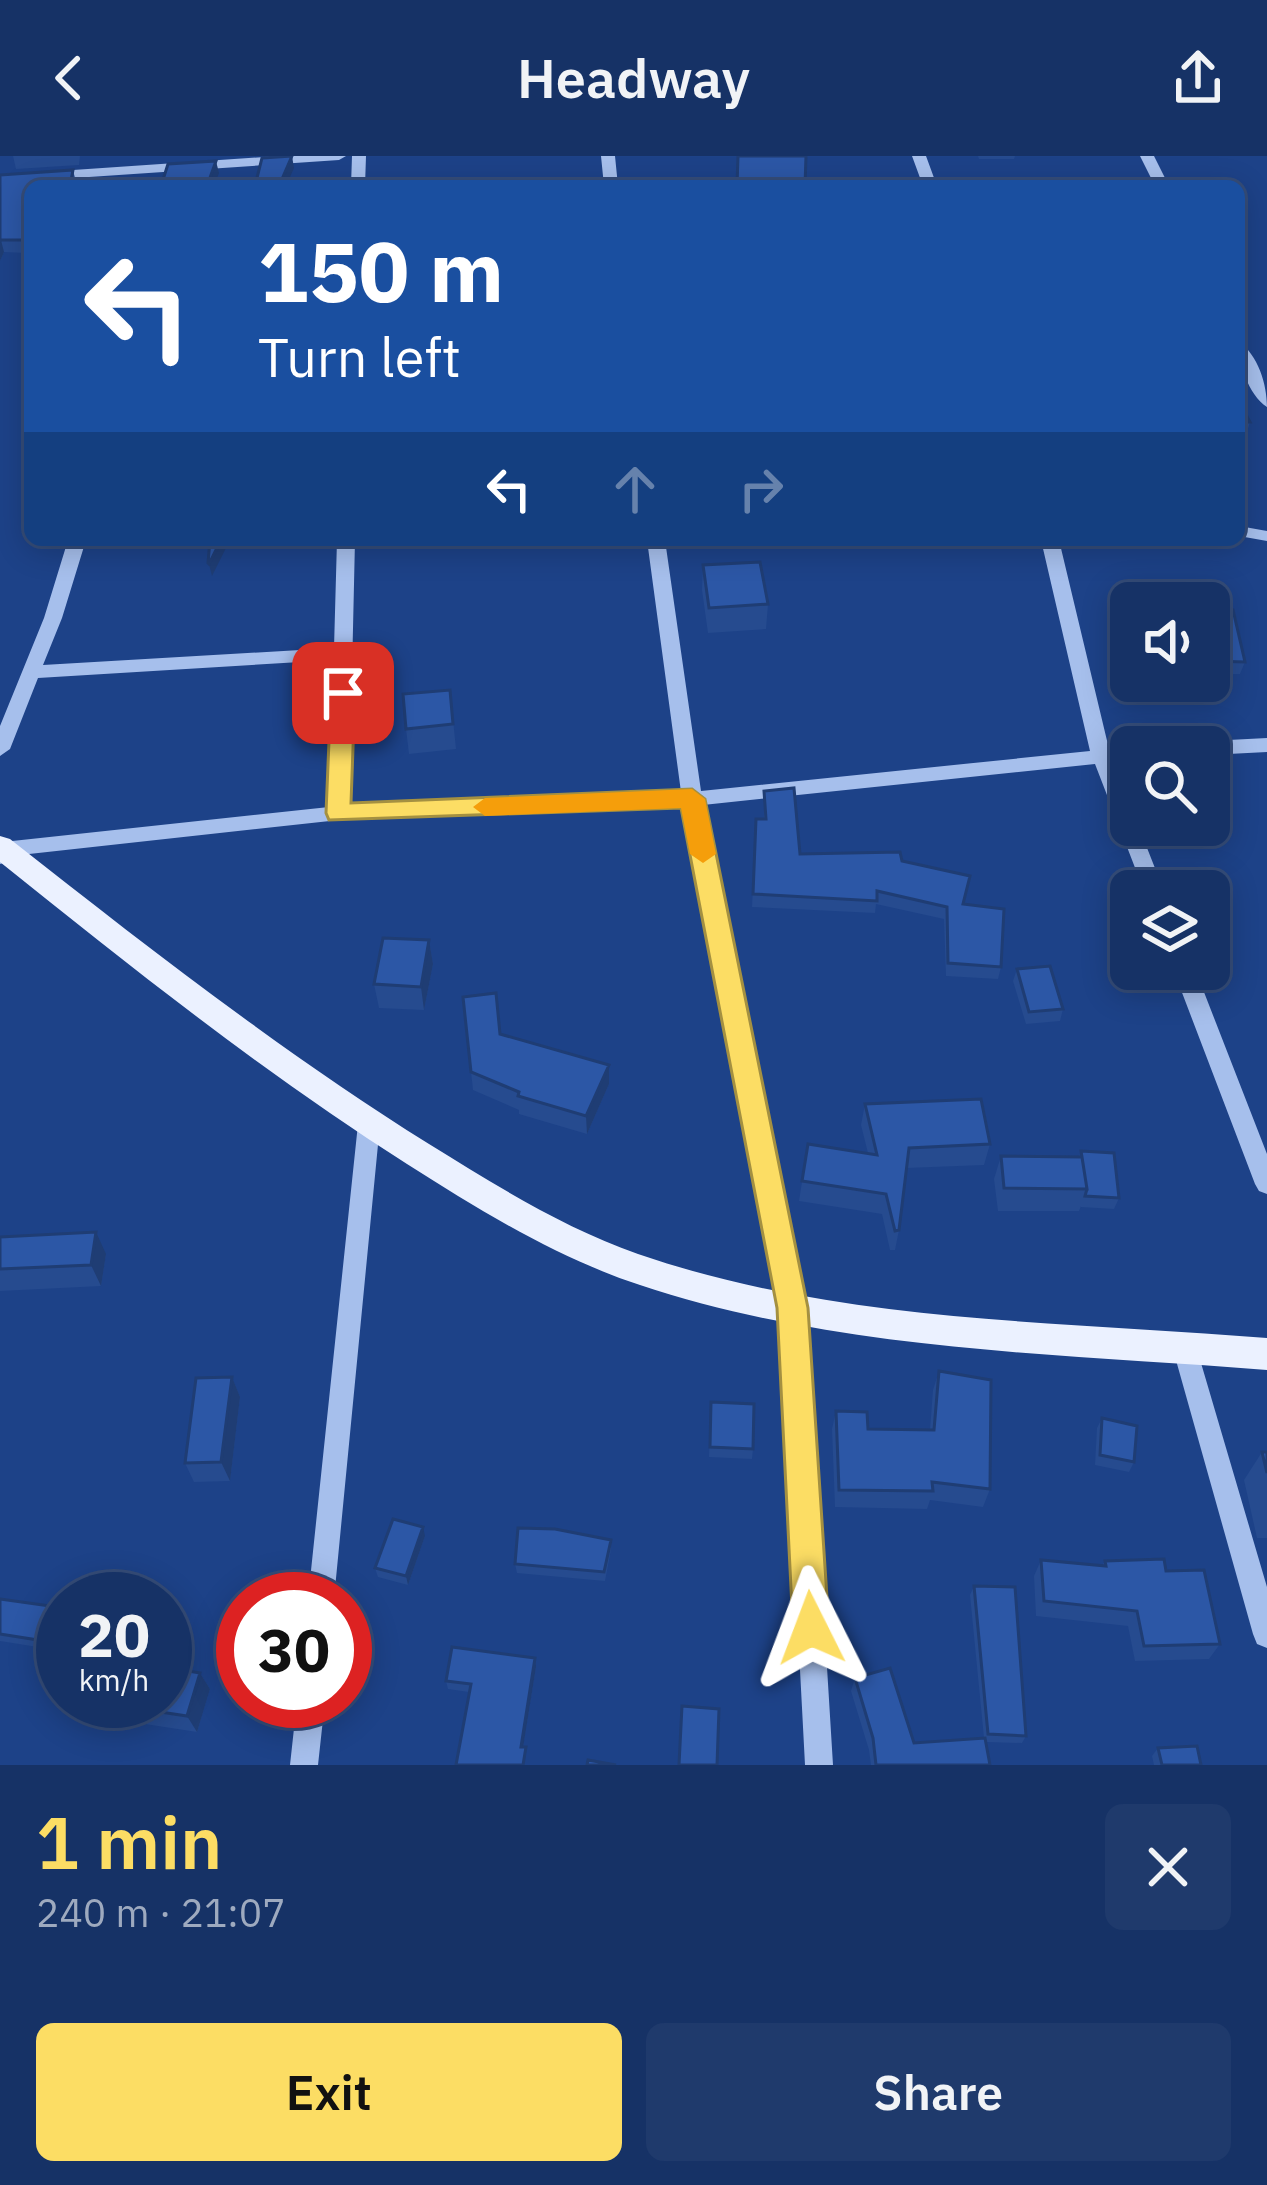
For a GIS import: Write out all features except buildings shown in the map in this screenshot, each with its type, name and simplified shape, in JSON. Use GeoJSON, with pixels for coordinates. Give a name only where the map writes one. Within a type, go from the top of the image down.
{"type":"FeatureCollection","features":[{"type":"Feature","properties":{"kind":"main road"},"geometry":{"type":"LineString","coordinates":[[1,851],[170,982],[369,1124],[510,1211],[641,1270],[793,1308],[978,1335],[1267,1354]]}},
{"type":"Feature","properties":{"kind":"street"},"geometry":{"type":"LineString","coordinates":[[0,179],[339,156]]}},
{"type":"Feature","properties":{"kind":"street"},"geometry":{"type":"LineString","coordinates":[[1253,377],[1267,402]]}},
{"type":"Feature","properties":{"kind":"street"},"geometry":{"type":"LineString","coordinates":[[0,749],[75,546]]}},
{"type":"Feature","properties":{"kind":"street"},"geometry":{"type":"LineString","coordinates":[[338,813],[346,546]]}},
{"type":"Feature","properties":{"kind":"street"},"geometry":{"type":"LineString","coordinates":[[657,546],[692,799],[793,1308],[819,1765]]}},
{"type":"Feature","properties":{"kind":"street"},"geometry":{"type":"LineString","coordinates":[[1051,546],[1101,754],[1146,870]]}},
{"type":"Feature","properties":{"kind":"street"},"geometry":{"type":"LineString","coordinates":[[31,672],[344,653]]}},
{"type":"Feature","properties":{"kind":"street"},"geometry":{"type":"LineString","coordinates":[[1230,747],[1267,745]]}},
{"type":"Feature","properties":{"kind":"street"},"geometry":{"type":"LineString","coordinates":[[1,851],[338,813],[692,799],[1110,754]]}},
{"type":"Feature","properties":{"kind":"street"},"geometry":{"type":"LineString","coordinates":[[1192,990],[1267,1184]]}},
{"type":"Feature","properties":{"kind":"street"},"geometry":{"type":"LineString","coordinates":[[324,1572],[369,1124]]}},
{"type":"Feature","properties":{"kind":"street"},"geometry":{"type":"LineString","coordinates":[[1184,1346],[1267,1634]]}},
{"type":"Feature","properties":{"kind":"street"},"geometry":{"type":"LineString","coordinates":[[304,1765],[308,1728]]}},
{"type":"Feature","properties":{"kind":"slow traffic"},"geometry":{"type":"LineString","coordinates":[[485,807],[692,799],[703,854]]}},
{"type":"Feature","properties":{"kind":"route"},"geometry":{"type":"LineString","coordinates":[[343,693],[338,813],[692,799],[793,1308],[811,1628]]}}]}
